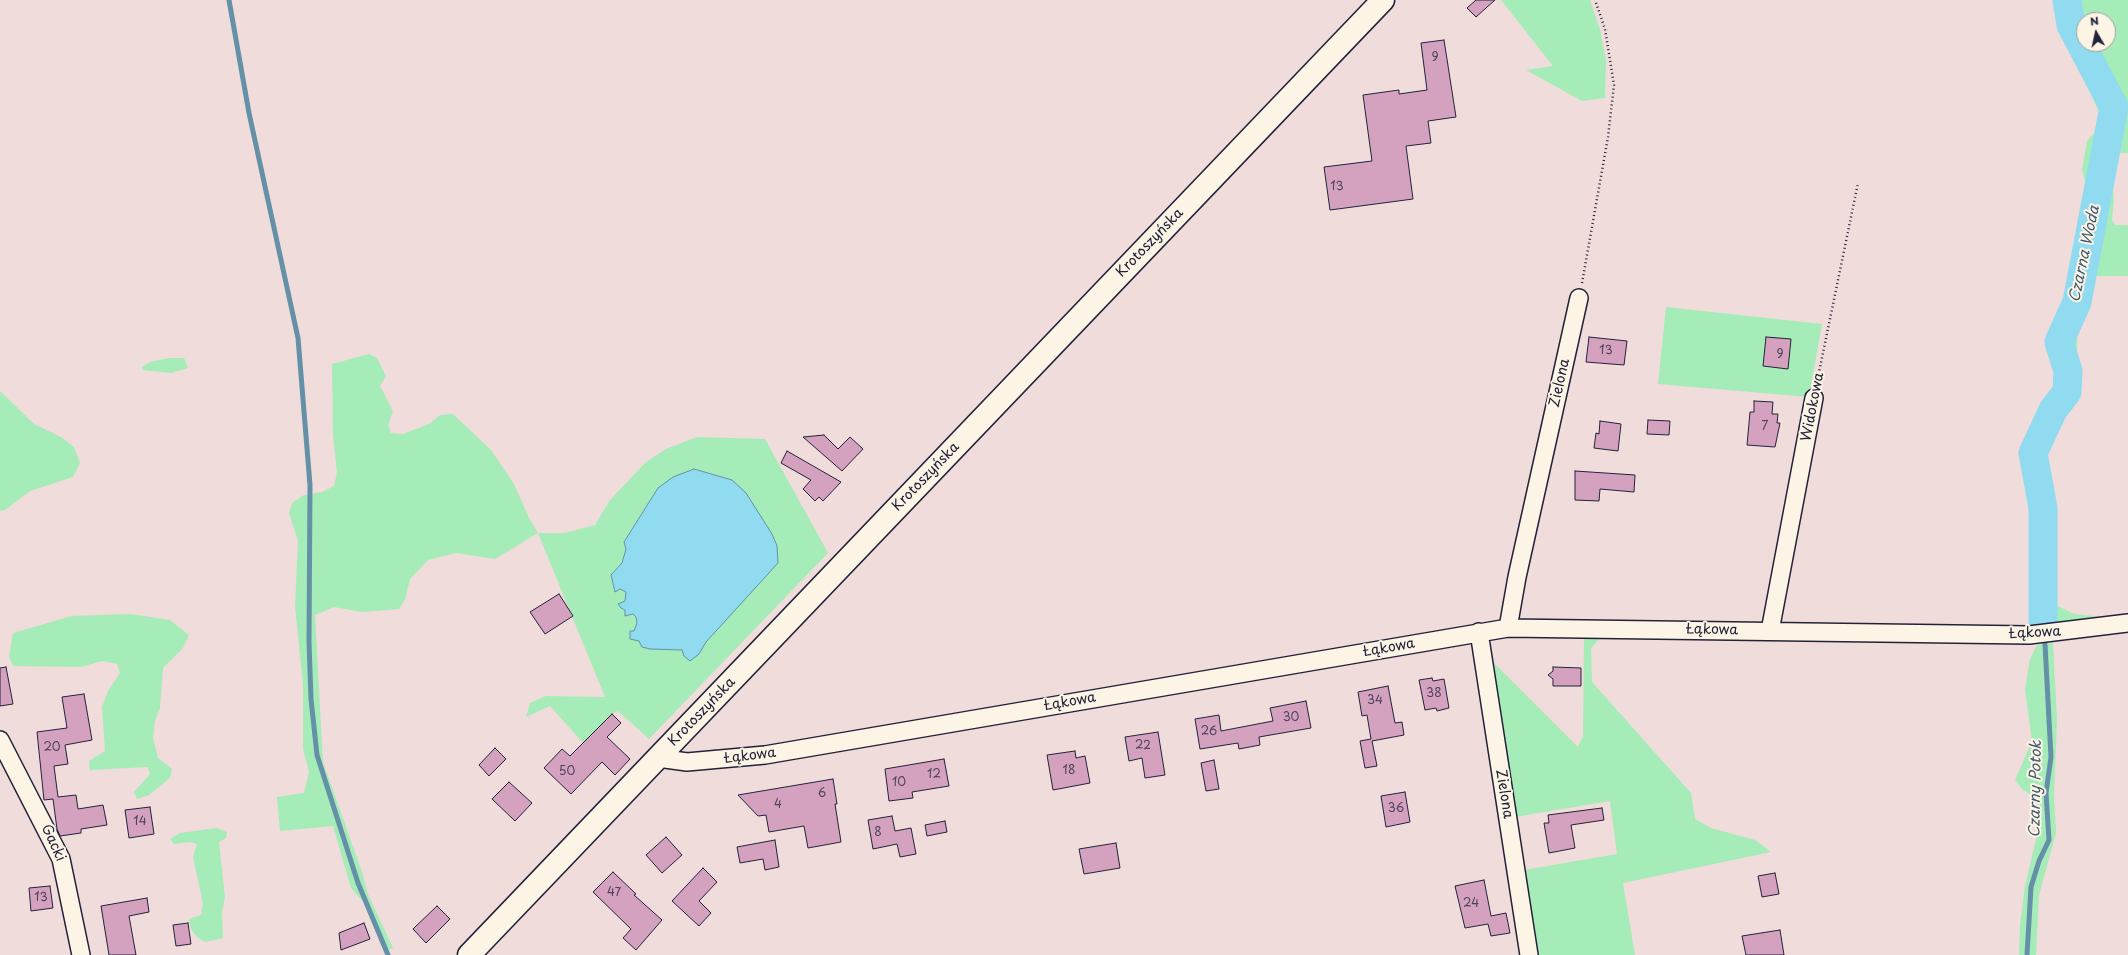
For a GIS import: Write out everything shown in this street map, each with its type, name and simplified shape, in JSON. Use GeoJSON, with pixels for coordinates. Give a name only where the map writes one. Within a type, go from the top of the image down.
{"type":"FeatureCollection","features":[{"type":"Feature","properties":{"kind":"street","name":"Krotoszyńska"},"geometry":{"type":"LineString","coordinates":[[469,955],[1383,0]]}},
{"type":"Feature","properties":{"kind":"street","name":"Zielona"},"geometry":{"type":"LineString","coordinates":[[1508,628],[1516,577],[1579,298]]}},
{"type":"Feature","properties":{"kind":"street","name":"Widokowa"},"geometry":{"type":"LineString","coordinates":[[1770,631],[1814,398]]}},
{"type":"Feature","properties":{"kind":"street","name":"Łąkowa"},"geometry":{"type":"LineString","coordinates":[[658,758],[687,762],[765,755],[1508,628],[2029,635],[2128,623]]}},
{"type":"Feature","properties":{"kind":"street","name":"Zielona"},"geometry":{"type":"LineString","coordinates":[[1479,632],[1529,955]]}},
{"type":"Feature","properties":{"kind":"street","name":"Gacki"},"geometry":{"type":"LineString","coordinates":[[0,740],[61,859],[81,955]]}},
{"type":"Feature","properties":{"kind":"path"},"geometry":{"type":"LineString","coordinates":[[1579,298],[1608,137],[1614,85],[1605,29],[1595,0]]}},
{"type":"Feature","properties":{"kind":"path","name":"Widokowa"},"geometry":{"type":"LineString","coordinates":[[1814,398],[1858,183]]}},
{"type":"Feature","properties":{"kind":"green space"},"geometry":{"type":"Polygon","coordinates":[[[1501,0],[1590,0],[1600,29],[1606,60],[1605,98],[1582,101],[1526,70],[1553,66],[1501,0]]]}},
{"type":"Feature","properties":{"kind":"green space"},"geometry":{"type":"Polygon","coordinates":[[[2059,0],[2128,0],[2128,153],[2114,153],[2110,169],[2114,198],[2112,220],[2115,225],[2128,225],[2128,276],[2092,276],[2089,296],[2078,323],[2075,404],[2055,431],[2043,467],[2052,524],[2056,605],[2074,614],[2103,617],[2038,626],[2031,491],[2026,447],[2060,390],[2058,361],[2051,349],[2071,303],[2077,240],[2087,188],[2082,170],[2087,141],[2098,129],[2099,113],[2065,27],[2059,0]]]}},
{"type":"Feature","properties":{"kind":"green space"},"geometry":{"type":"Polygon","coordinates":[[[1666,307],[1822,324],[1809,397],[1658,384],[1666,307]]]}},
{"type":"Feature","properties":{"kind":"green space"},"geometry":{"type":"Polygon","coordinates":[[[369,354],[377,358],[386,376],[380,386],[393,411],[388,425],[391,433],[403,434],[429,424],[440,415],[453,414],[491,450],[514,484],[529,518],[538,533],[495,559],[456,553],[428,560],[410,579],[405,599],[399,609],[362,612],[334,607],[315,615],[323,762],[362,872],[368,894],[393,948],[384,951],[365,904],[351,888],[333,826],[280,831],[277,797],[304,793],[309,772],[303,749],[303,684],[295,607],[298,541],[289,513],[292,503],[304,495],[322,492],[334,486],[337,472],[333,435],[332,364],[369,354]]]}},
{"type":"Feature","properties":{"kind":"green space"},"geometry":{"type":"Polygon","coordinates":[[[169,358],[184,358],[188,368],[171,373],[142,370],[142,367],[150,362],[169,358]]]}},
{"type":"Feature","properties":{"kind":"green space"},"geometry":{"type":"Polygon","coordinates":[[[0,391],[34,424],[61,437],[74,447],[80,463],[73,477],[30,491],[5,510],[0,511],[0,391]]]}},
{"type":"Feature","properties":{"kind":"green space"},"geometry":{"type":"Polygon","coordinates":[[[697,437],[765,439],[828,553],[649,739],[618,711],[612,714],[583,743],[550,706],[526,717],[530,703],[546,696],[605,697],[538,533],[565,533],[595,525],[610,500],[646,462],[666,449],[697,437]],[[694,469],[673,477],[658,488],[624,542],[626,549],[622,563],[611,575],[615,591],[620,589],[626,592],[625,601],[619,604],[621,608],[625,610],[626,616],[633,614],[636,617],[637,623],[634,631],[639,641],[650,649],[683,650],[699,654],[772,534],[732,480],[694,469]]]}},
{"type":"Feature","properties":{"kind":"green space"},"geometry":{"type":"Polygon","coordinates":[[[131,614],[170,620],[189,635],[183,648],[163,668],[160,708],[155,721],[153,738],[158,758],[172,769],[170,778],[149,795],[137,799],[134,792],[150,774],[148,767],[90,770],[89,761],[105,751],[102,707],[108,691],[120,673],[117,664],[102,661],[81,667],[13,666],[9,656],[13,633],[72,616],[131,614]]]}},
{"type":"Feature","properties":{"kind":"green space"},"geometry":{"type":"Polygon","coordinates":[[[1584,636],[1599,639],[1591,648],[1592,682],[1691,793],[1695,819],[1711,828],[1755,840],[1771,852],[1623,883],[1635,955],[1539,955],[1524,870],[1617,854],[1610,801],[1515,817],[1491,660],[1578,747],[1583,736],[1584,636]]]}},
{"type":"Feature","properties":{"kind":"green space"},"geometry":{"type":"Polygon","coordinates":[[[2053,643],[2057,720],[2054,795],[2056,833],[2039,895],[2036,955],[2019,955],[2020,925],[2025,886],[2036,839],[2036,798],[2022,789],[2015,780],[2032,741],[2025,689],[2030,659],[2037,645],[2053,643]]]}},
{"type":"Feature","properties":{"kind":"green space"},"geometry":{"type":"Polygon","coordinates":[[[217,828],[227,832],[226,838],[219,842],[225,897],[222,912],[223,938],[205,942],[197,937],[191,929],[189,919],[201,915],[203,903],[193,857],[197,844],[190,842],[174,844],[170,839],[180,833],[217,828]]]}},
{"type":"Feature","properties":{"kind":"water"},"geometry":{"type":"Polygon","coordinates":[[[694,469],[732,480],[746,493],[772,534],[777,546],[778,563],[706,642],[699,654],[690,661],[684,656],[682,650],[650,649],[642,647],[639,641],[630,639],[630,631],[634,631],[637,623],[636,617],[633,614],[625,616],[625,610],[618,604],[625,601],[626,592],[620,589],[615,592],[611,575],[622,563],[626,549],[624,542],[658,488],[673,477],[694,469]]]}},
{"type":"Feature","properties":{"kind":"building"},"geometry":{"type":"Polygon","coordinates":[[[1476,0],[1495,0],[1476,17],[1467,8],[1476,0]]]}},
{"type":"Feature","properties":{"kind":"building"},"geometry":{"type":"Polygon","coordinates":[[[1444,40],[1456,117],[1428,121],[1431,143],[1406,146],[1413,199],[1330,210],[1324,167],[1372,161],[1363,95],[1399,90],[1399,94],[1427,90],[1421,43],[1444,40]]]}},
{"type":"Feature","properties":{"kind":"building"},"geometry":{"type":"Polygon","coordinates":[[[1589,337],[1627,341],[1624,365],[1586,362],[1589,337]]]}},
{"type":"Feature","properties":{"kind":"building"},"geometry":{"type":"Polygon","coordinates":[[[1766,337],[1791,339],[1788,369],[1763,366],[1766,337]]]}},
{"type":"Feature","properties":{"kind":"building"},"geometry":{"type":"Polygon","coordinates":[[[1754,401],[1773,402],[1772,414],[1778,414],[1777,423],[1780,423],[1775,447],[1747,445],[1750,412],[1754,412],[1754,401]]]}},
{"type":"Feature","properties":{"kind":"building"},"geometry":{"type":"Polygon","coordinates":[[[1648,420],[1670,421],[1669,435],[1647,434],[1648,420]]]}},
{"type":"Feature","properties":{"kind":"building"},"geometry":{"type":"Polygon","coordinates":[[[1600,421],[1621,424],[1618,451],[1594,448],[1596,433],[1599,434],[1600,421]]]}},
{"type":"Feature","properties":{"kind":"building"},"geometry":{"type":"Polygon","coordinates":[[[824,435],[838,449],[850,437],[863,449],[842,471],[803,437],[824,435]]]}},
{"type":"Feature","properties":{"kind":"building"},"geometry":{"type":"Polygon","coordinates":[[[787,451],[841,482],[823,501],[819,497],[815,501],[803,489],[811,480],[781,463],[787,451]]]}},
{"type":"Feature","properties":{"kind":"building"},"geometry":{"type":"Polygon","coordinates":[[[1575,471],[1635,475],[1634,492],[1600,489],[1599,501],[1575,500],[1575,471]]]}},
{"type":"Feature","properties":{"kind":"building"},"geometry":{"type":"Polygon","coordinates":[[[559,594],[573,616],[545,634],[530,612],[559,594]]]}},
{"type":"Feature","properties":{"kind":"building"},"geometry":{"type":"Polygon","coordinates":[[[6,667],[13,704],[0,706],[0,668],[6,667]]]}},
{"type":"Feature","properties":{"kind":"building"},"geometry":{"type":"Polygon","coordinates":[[[1553,667],[1581,668],[1581,686],[1553,686],[1553,679],[1548,675],[1553,671],[1553,667]]]}},
{"type":"Feature","properties":{"kind":"building"},"geometry":{"type":"Polygon","coordinates":[[[1432,678],[1433,681],[1444,679],[1449,708],[1437,711],[1436,708],[1425,710],[1419,680],[1432,678]]]}},
{"type":"Feature","properties":{"kind":"building"},"geometry":{"type":"Polygon","coordinates":[[[1388,686],[1395,723],[1402,722],[1404,735],[1372,741],[1377,766],[1365,768],[1360,741],[1371,739],[1367,715],[1362,716],[1358,692],[1388,686]]]}},
{"type":"Feature","properties":{"kind":"building"},"geometry":{"type":"Polygon","coordinates":[[[84,694],[92,740],[65,745],[68,764],[54,766],[58,797],[76,795],[78,809],[103,805],[107,825],[81,829],[81,833],[60,836],[57,829],[53,799],[44,800],[37,732],[67,728],[62,697],[84,694]]]}},
{"type":"Feature","properties":{"kind":"building"},"geometry":{"type":"Polygon","coordinates":[[[1306,701],[1311,728],[1259,737],[1260,745],[1239,749],[1238,743],[1200,749],[1195,719],[1219,715],[1221,731],[1273,721],[1270,708],[1306,701]]]}},
{"type":"Feature","properties":{"kind":"building"},"geometry":{"type":"Polygon","coordinates":[[[612,714],[621,723],[607,737],[630,759],[615,775],[602,762],[571,794],[544,768],[562,749],[570,756],[612,714]]]}},
{"type":"Feature","properties":{"kind":"building"},"geometry":{"type":"Polygon","coordinates":[[[1158,732],[1165,775],[1145,778],[1142,758],[1129,761],[1125,737],[1158,732]]]}},
{"type":"Feature","properties":{"kind":"building"},"geometry":{"type":"Polygon","coordinates":[[[495,748],[506,759],[489,776],[479,765],[495,748]]]}},
{"type":"Feature","properties":{"kind":"building"},"geometry":{"type":"Polygon","coordinates":[[[1075,751],[1076,758],[1085,756],[1090,783],[1053,790],[1047,755],[1075,751]]]}},
{"type":"Feature","properties":{"kind":"building"},"geometry":{"type":"Polygon","coordinates":[[[944,759],[949,786],[912,792],[913,798],[889,801],[885,769],[944,759]]]}},
{"type":"Feature","properties":{"kind":"building"},"geometry":{"type":"Polygon","coordinates":[[[1214,760],[1219,789],[1206,791],[1201,763],[1214,760]]]}},
{"type":"Feature","properties":{"kind":"building"},"geometry":{"type":"Polygon","coordinates":[[[833,779],[841,842],[808,848],[804,826],[769,832],[766,815],[758,816],[738,795],[833,779]]]}},
{"type":"Feature","properties":{"kind":"building"},"geometry":{"type":"Polygon","coordinates":[[[509,782],[532,803],[515,821],[492,799],[509,782]]]}},
{"type":"Feature","properties":{"kind":"building"},"geometry":{"type":"Polygon","coordinates":[[[1405,792],[1410,822],[1386,827],[1381,796],[1405,792]]]}},
{"type":"Feature","properties":{"kind":"building"},"geometry":{"type":"Polygon","coordinates":[[[150,807],[154,834],[129,838],[125,810],[150,807]]]}},
{"type":"Feature","properties":{"kind":"building"},"geometry":{"type":"Polygon","coordinates":[[[1602,808],[1604,820],[1571,825],[1575,848],[1549,853],[1544,823],[1549,823],[1548,815],[1602,808]]]}},
{"type":"Feature","properties":{"kind":"building"},"geometry":{"type":"Polygon","coordinates":[[[892,816],[895,831],[911,828],[916,854],[900,857],[897,844],[873,849],[868,820],[892,816]]]}},
{"type":"Feature","properties":{"kind":"building"},"geometry":{"type":"Polygon","coordinates":[[[945,821],[947,832],[927,836],[925,825],[945,821]]]}},
{"type":"Feature","properties":{"kind":"building"},"geometry":{"type":"Polygon","coordinates":[[[666,837],[682,855],[662,873],[646,855],[666,837]]]}},
{"type":"Feature","properties":{"kind":"building"},"geometry":{"type":"Polygon","coordinates":[[[775,840],[779,867],[765,870],[763,859],[740,863],[737,847],[775,840]]]}},
{"type":"Feature","properties":{"kind":"building"},"geometry":{"type":"Polygon","coordinates":[[[1116,843],[1120,868],[1084,874],[1079,849],[1116,843]]]}},
{"type":"Feature","properties":{"kind":"building"},"geometry":{"type":"Polygon","coordinates":[[[703,868],[717,882],[699,901],[711,913],[699,926],[672,901],[703,868]]]}},
{"type":"Feature","properties":{"kind":"building"},"geometry":{"type":"Polygon","coordinates":[[[613,872],[636,894],[634,895],[662,920],[636,950],[623,938],[631,929],[593,892],[613,872]]]}},
{"type":"Feature","properties":{"kind":"building"},"geometry":{"type":"Polygon","coordinates":[[[1775,873],[1779,894],[1762,897],[1758,876],[1775,873]]]}},
{"type":"Feature","properties":{"kind":"building"},"geometry":{"type":"Polygon","coordinates":[[[1484,880],[1491,916],[1506,913],[1510,933],[1491,936],[1488,924],[1465,928],[1455,886],[1484,880]]]}},
{"type":"Feature","properties":{"kind":"building"},"geometry":{"type":"Polygon","coordinates":[[[50,886],[53,908],[31,911],[29,888],[50,886]]]}},
{"type":"Feature","properties":{"kind":"building"},"geometry":{"type":"Polygon","coordinates":[[[147,898],[149,912],[129,916],[136,955],[109,955],[101,906],[147,898]]]}},
{"type":"Feature","properties":{"kind":"building"},"geometry":{"type":"Polygon","coordinates":[[[437,906],[450,919],[426,943],[413,929],[437,906]]]}},
{"type":"Feature","properties":{"kind":"building"},"geometry":{"type":"Polygon","coordinates":[[[188,923],[191,944],[176,946],[173,925],[188,923]]]}},
{"type":"Feature","properties":{"kind":"building"},"geometry":{"type":"Polygon","coordinates":[[[364,923],[370,939],[341,950],[339,933],[364,923]]]}},
{"type":"Feature","properties":{"kind":"building"},"geometry":{"type":"Polygon","coordinates":[[[1780,930],[1784,955],[1746,955],[1742,936],[1780,930]]]}},
{"type":"Feature","properties":{"kind":"waterway"},"geometry":{"type":"LineString","coordinates":[[229,0],[249,113],[298,338],[310,485],[309,642],[311,699],[317,755],[358,883],[388,955]]}},
{"type":"Feature","properties":{"kind":"waterway","name":"Czarna Woda"},"geometry":{"type":"LineString","coordinates":[[2043,625],[2043,508],[2033,453],[2053,410],[2067,392],[2068,371],[2059,342],[2077,302],[2114,107],[2071,25],[2067,0]]}},
{"type":"Feature","properties":{"kind":"waterway","name":"Czarny Potok"},"geometry":{"type":"LineString","coordinates":[[2027,955],[2031,887],[2039,861],[2049,840],[2046,793],[2051,757],[2045,644]]}}]}
